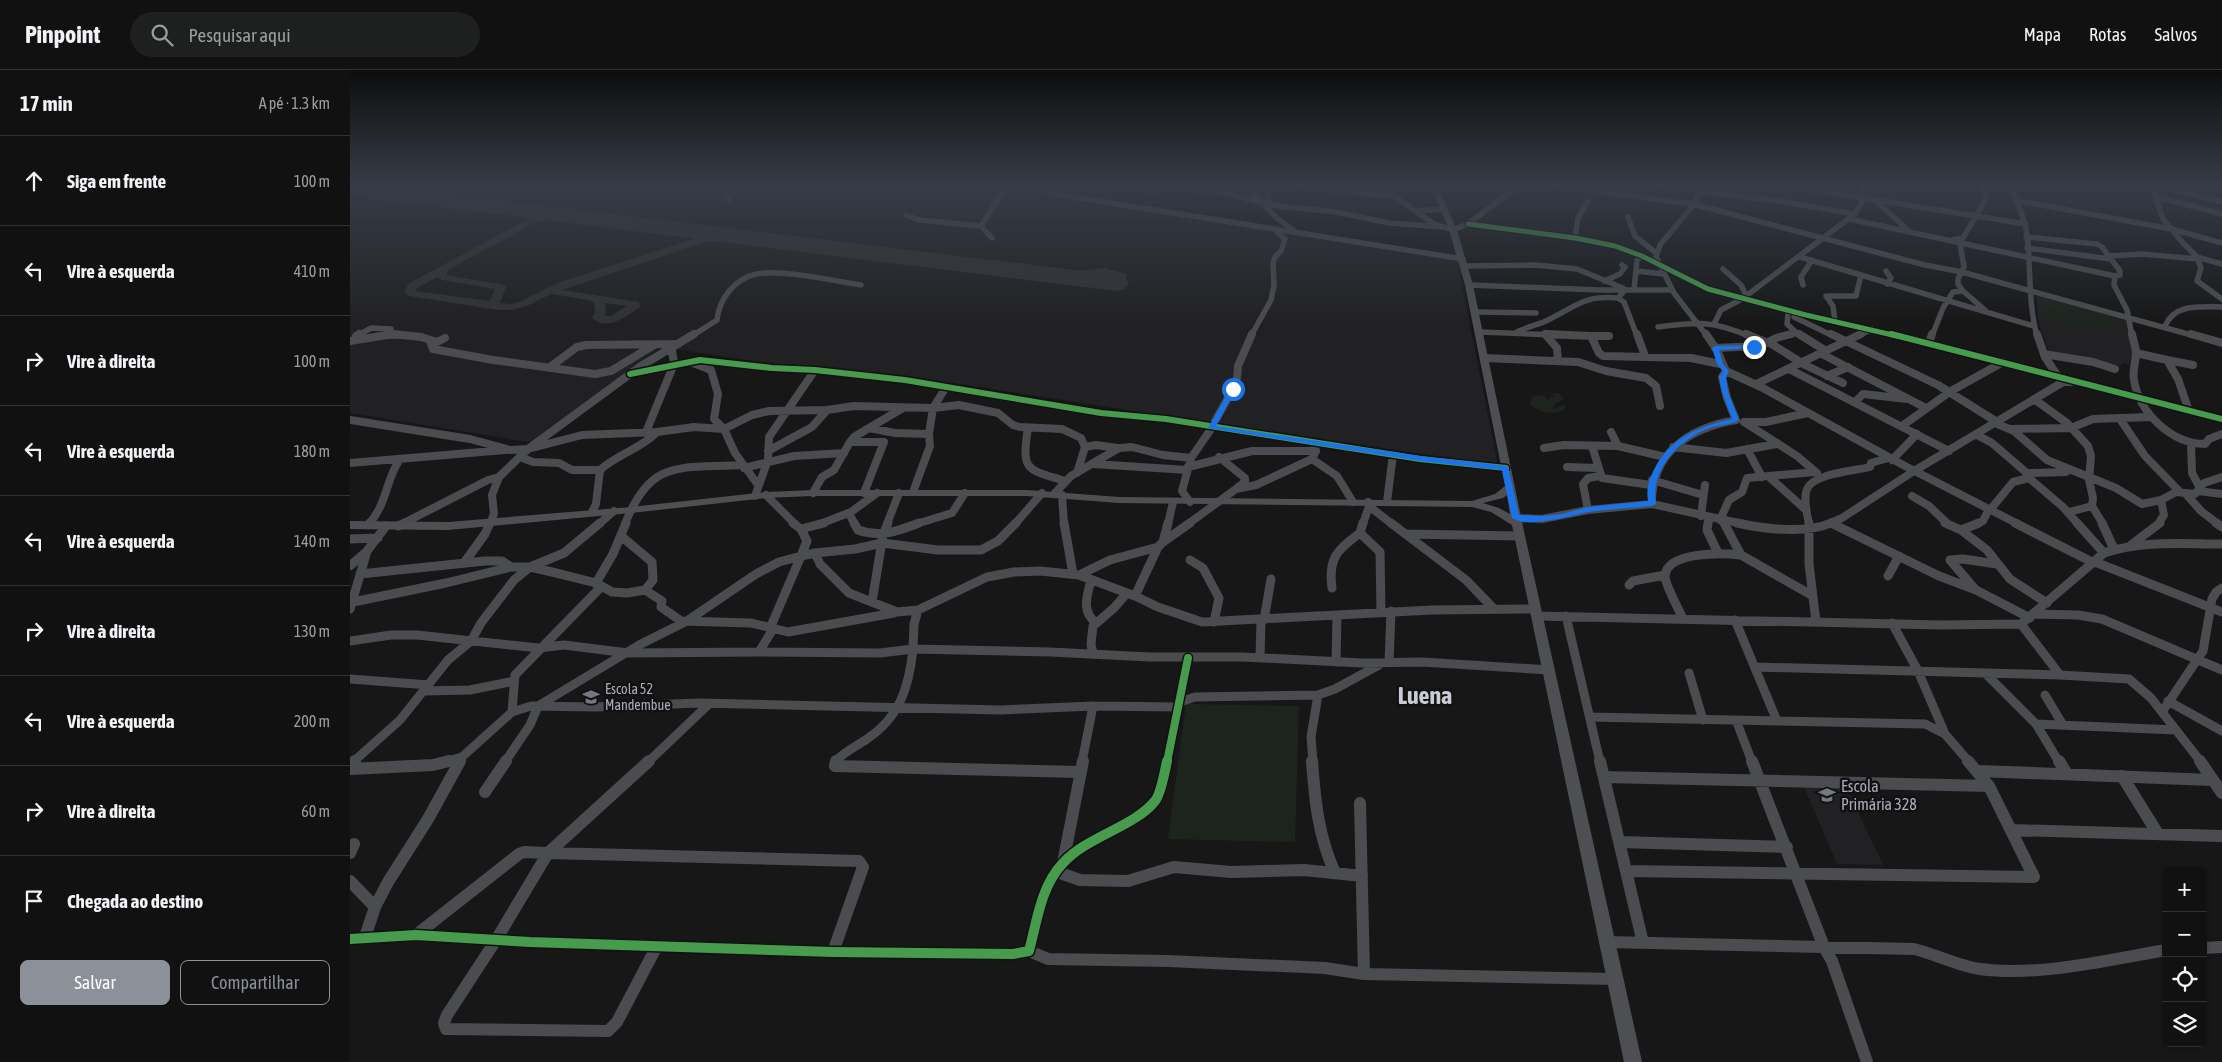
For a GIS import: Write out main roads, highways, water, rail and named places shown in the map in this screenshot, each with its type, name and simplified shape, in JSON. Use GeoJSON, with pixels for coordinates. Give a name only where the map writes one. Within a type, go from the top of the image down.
{"type":"FeatureCollection","features":[{"type":"Feature","properties":{"kind":"main road"},"geometry":{"type":"LineString","coordinates":[[1454,232],[1464,263],[1476,312],[1536,613],[1550,670],[1633,1062]]}},
{"type":"Feature","properties":{"kind":"main road"},"geometry":{"type":"LineString","coordinates":[[1472,504],[1499,496],[1510,487]]}},
{"type":"Feature","properties":{"kind":"main road"},"geometry":{"type":"LineString","coordinates":[[350,525],[448,526],[761,496],[813,493],[913,492],[1058,494],[1119,500],[1173,502],[1472,504],[1495,510],[1518,525]]}},
{"type":"Feature","properties":{"kind":"place","name":"Escola 52 Mandembue"},"geometry":{"type":"Point","coordinates":[591,697]}},
{"type":"Feature","properties":{"kind":"place","name":"Escola Primária 328"},"geometry":{"type":"Point","coordinates":[1827,795]}},
{"type":"Feature","properties":{"kind":"district","name":"Luena"},"geometry":{"type":"Point","coordinates":[1425,695]}}]}
